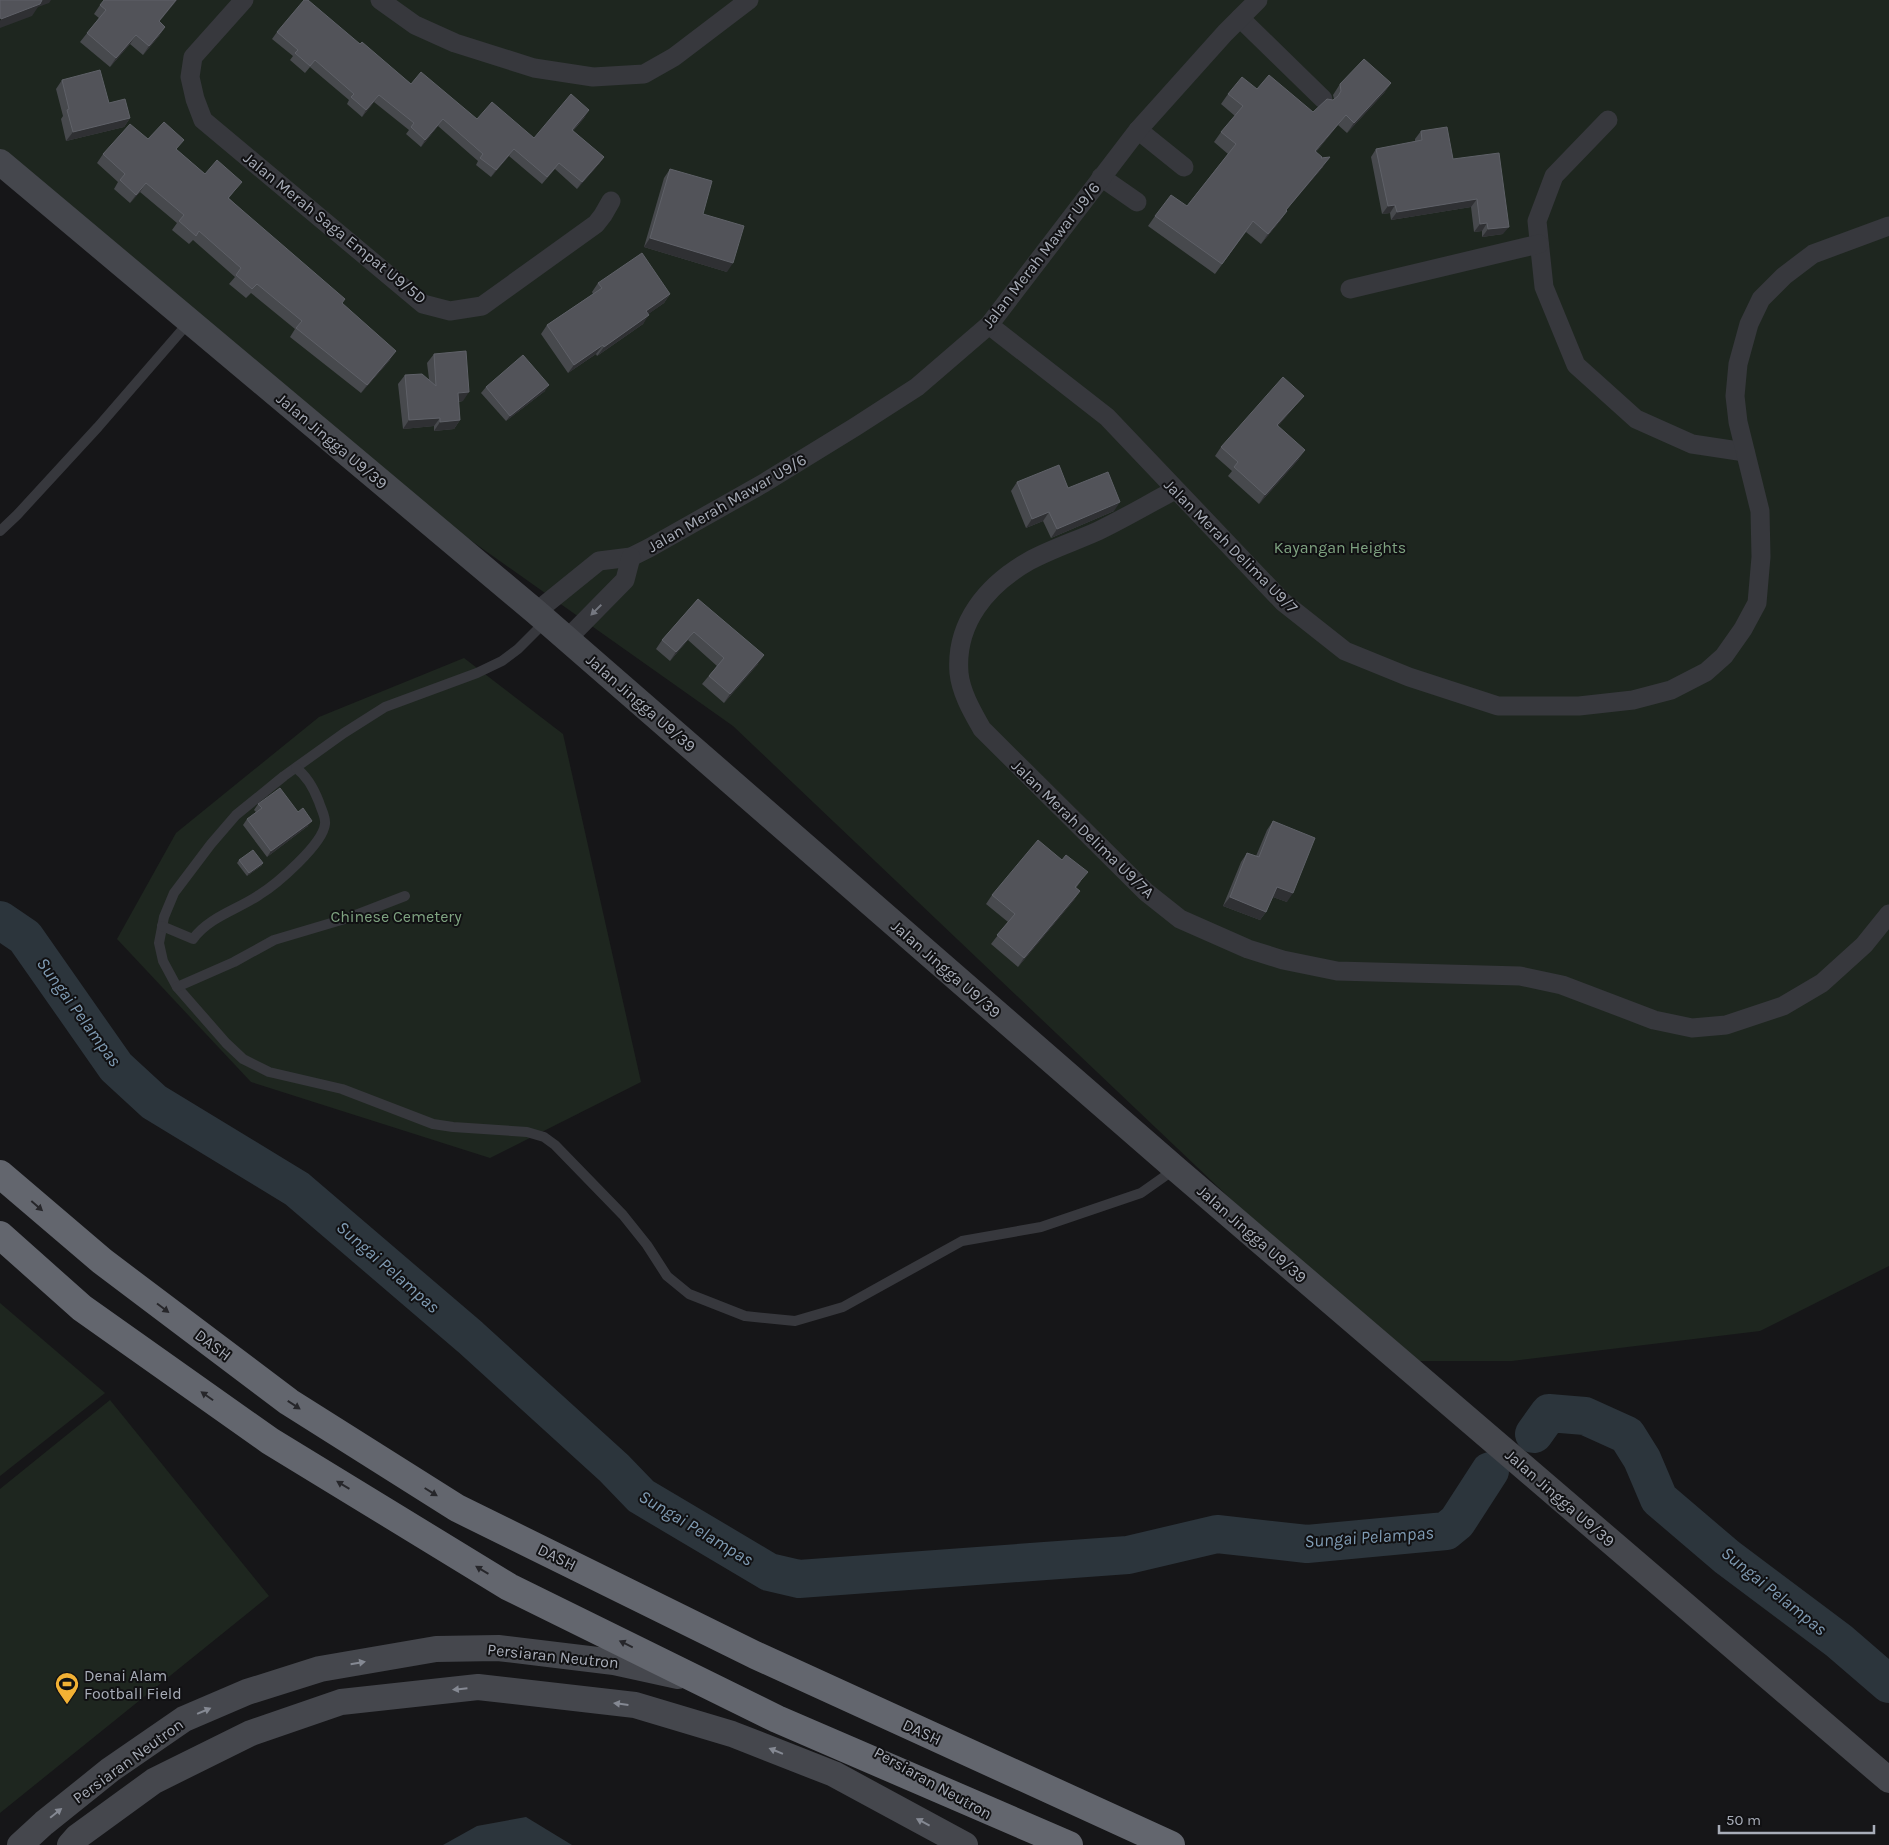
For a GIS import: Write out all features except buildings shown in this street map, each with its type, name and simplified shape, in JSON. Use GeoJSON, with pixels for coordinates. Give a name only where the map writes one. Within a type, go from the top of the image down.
{"type":"FeatureCollection","features":[{"type":"Feature","properties":{"kind":"highway","name":"DASH"},"geometry":{"type":"LineString","coordinates":[[0,1174],[102,1261],[289,1402],[458,1508],[755,1655],[1171,1845]]}},
{"type":"Feature","properties":{"kind":"highway"},"geometry":{"type":"LineString","coordinates":[[0,1235],[82,1308],[270,1441],[509,1587],[777,1719],[1069,1845]]}},
{"type":"Feature","properties":{"kind":"street","name":"Jalan Merah Saga Empat U9/5D"},"geometry":{"type":"LineString","coordinates":[[244,0],[193,57],[190,77],[195,99],[204,120],[423,304],[450,310],[482,306],[596,224],[611,200]]}},
{"type":"Feature","properties":{"kind":"street"},"geometry":{"type":"LineString","coordinates":[[380,0],[415,25],[455,43],[534,68],[593,78],[644,74],[674,57],[749,0]]}},
{"type":"Feature","properties":{"kind":"street","name":"Jalan Merah Mawar U9/6"},"geometry":{"type":"LineString","coordinates":[[631,558],[764,483],[871,417],[917,387],[989,325],[1138,130],[1258,0]]}},
{"type":"Feature","properties":{"kind":"street"},"geometry":{"type":"LineString","coordinates":[[1240,18],[1323,99]]}},
{"type":"Feature","properties":{"kind":"street"},"geometry":{"type":"LineString","coordinates":[[1608,120],[1554,176],[1537,222],[1544,288],[1576,365],[1636,419],[1692,444],[1745,452]]}},
{"type":"Feature","properties":{"kind":"street"},"geometry":{"type":"LineString","coordinates":[[1138,130],[1184,167]]}},
{"type":"Feature","properties":{"kind":"street","name":"Jalan Jingga U9/39"},"geometry":{"type":"LineString","coordinates":[[0,162],[541,616],[1176,1169],[1889,1780]]}},
{"type":"Feature","properties":{"kind":"street"},"geometry":{"type":"LineString","coordinates":[[1101,176],[1137,202]]}},
{"type":"Feature","properties":{"kind":"street","name":"Jalan Merah Delima U9/7"},"geometry":{"type":"LineString","coordinates":[[989,325],[1107,417],[1283,602],[1345,651],[1409,677],[1498,706],[1579,706],[1633,700],[1671,690],[1706,672],[1724,656],[1744,629],[1757,602],[1761,557],[1760,512],[1738,422],[1735,396],[1738,364],[1749,324],[1762,299],[1784,276],[1813,254],[1889,226]]}},
{"type":"Feature","properties":{"kind":"street"},"geometry":{"type":"LineString","coordinates":[[1350,289],[1539,244]]}},
{"type":"Feature","properties":{"kind":"street","name":"Jalan Merah Delima U9/7A"},"geometry":{"type":"LineString","coordinates":[[1175,490],[1099,530],[1030,561],[1004,577],[976,607],[965,625],[959,674],[969,706],[982,730],[1117,866],[1180,919],[1248,949],[1283,960],[1337,971],[1520,976],[1562,985],[1654,1020],[1692,1028],[1726,1025],[1783,1006],[1822,983],[1864,945],[1889,914]]}},
{"type":"Feature","properties":{"kind":"street"},"geometry":{"type":"LineString","coordinates":[[541,616],[599,561],[631,558],[625,580],[567,639]]}},
{"type":"Feature","properties":{"kind":"street","name":"Persiaran Neutron"},"geometry":{"type":"LineString","coordinates":[[20,1845],[44,1823],[110,1770],[184,1719],[247,1692],[329,1668],[436,1649],[498,1648],[614,1662],[731,1688],[862,1743],[987,1812],[1039,1845]]}},
{"type":"Feature","properties":{"kind":"street","name":"Persiaran Neutron"},"geometry":{"type":"LineString","coordinates":[[70,1845],[77,1837],[154,1781],[251,1733],[341,1702],[478,1687],[636,1705],[732,1734],[834,1774],[966,1845]]}},
{"type":"Feature","properties":{"kind":"lane"},"geometry":{"type":"LineString","coordinates":[[0,531],[98,427],[189,321]]}},
{"type":"Feature","properties":{"kind":"lane"},"geometry":{"type":"LineString","coordinates":[[541,616],[518,649],[502,661],[477,673],[385,707],[296,768],[236,814],[174,893],[164,917],[159,943],[163,961],[177,987],[226,1043],[243,1059],[269,1072],[342,1089],[433,1124],[527,1132],[544,1136],[623,1215],[647,1245],[667,1276],[689,1294],[745,1316],[796,1321],[843,1307],[962,1241],[1041,1227],[1141,1193],[1176,1169]]}},
{"type":"Feature","properties":{"kind":"lane"},"geometry":{"type":"LineString","coordinates":[[162,926],[194,940],[201,928],[260,895],[310,851],[322,836],[326,822],[304,774],[296,768]]}},
{"type":"Feature","properties":{"kind":"lane"},"geometry":{"type":"LineString","coordinates":[[177,987],[234,962],[274,940],[348,918],[405,896]]}},
{"type":"Feature","properties":{"kind":"green space","name":"Kayangan Heights"},"geometry":{"type":"Polygon","coordinates":[[[0,0],[1889,0],[1889,1266],[1760,1331],[1512,1361],[1401,1361],[733,726],[343,450],[0,158],[0,0]]]}},
{"type":"Feature","properties":{"kind":"green space","name":"Chinese Cemetery"},"geometry":{"type":"Polygon","coordinates":[[[464,658],[563,734],[641,1082],[490,1158],[251,1082],[117,939],[176,833],[319,717],[464,658]]]}},
{"type":"Feature","properties":{"kind":"green space"},"geometry":{"type":"Polygon","coordinates":[[[0,1303],[105,1393],[0,1476],[0,1303]]]}},
{"type":"Feature","properties":{"kind":"green space","name":"Denai Alam Football Field"},"geometry":{"type":"Polygon","coordinates":[[[110,1400],[269,1596],[0,1813],[0,1489],[110,1400]]]}},
{"type":"Feature","properties":{"kind":"shaded area"},"geometry":{"type":"Polygon","coordinates":[[[526,1817],[572,1845],[443,1845],[477,1826],[526,1817]]]}},
{"type":"Feature","properties":{"kind":"waterway","name":"Sungai Pelampas"},"geometry":{"type":"LineString","coordinates":[[0,920],[25,937],[116,1067],[154,1102],[297,1189],[470,1337],[614,1468],[641,1496],[769,1572],[799,1579],[1128,1555],[1217,1534],[1307,1544],[1446,1531],[1457,1522],[1490,1471]]}},
{"type":"Feature","properties":{"kind":"waterway","name":"Sungai Pelampas"},"geometry":{"type":"LineString","coordinates":[[1534,1434],[1549,1413],[1585,1416],[1627,1435],[1642,1459],[1659,1499],[1727,1557],[1839,1641],[1889,1684]]}},
{"type":"Feature","properties":{"kind":"place","name":"Denai Alam Football Field"},"geometry":{"type":"Point","coordinates":[67,1705]}}]}
